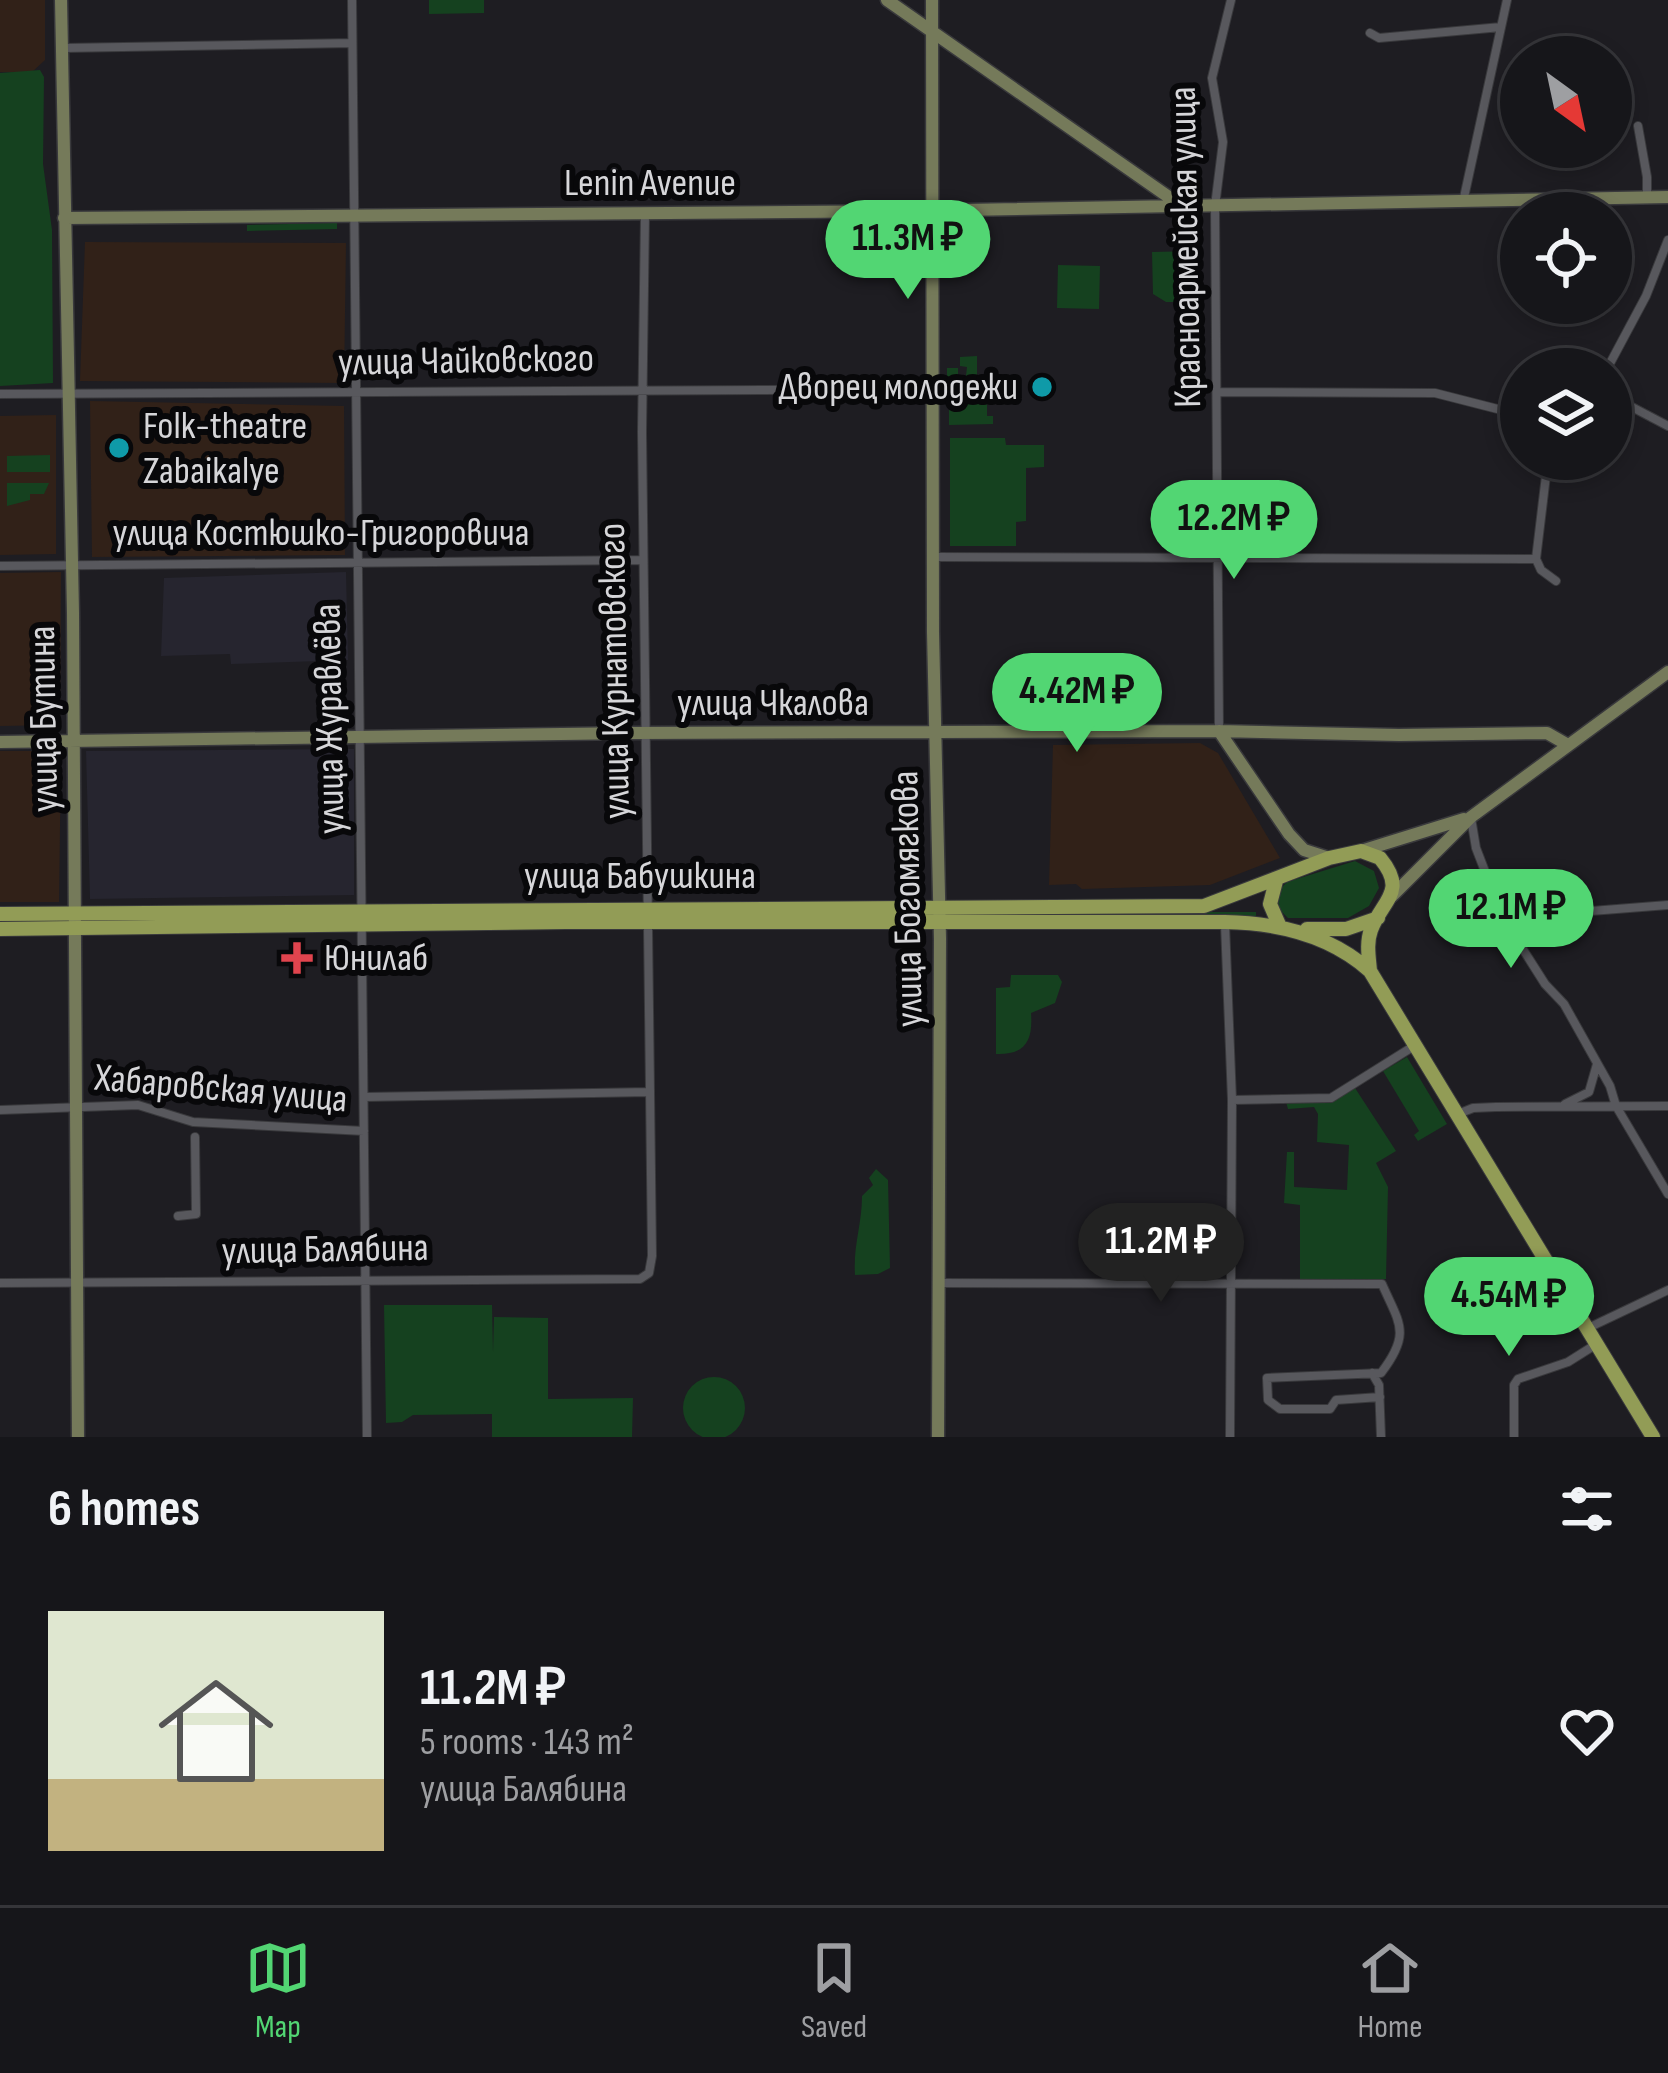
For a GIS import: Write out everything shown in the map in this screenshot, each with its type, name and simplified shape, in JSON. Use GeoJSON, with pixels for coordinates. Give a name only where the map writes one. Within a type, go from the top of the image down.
{"type":"FeatureCollection","features":[{"type":"Feature","properties":{"kind":"main road","name":"улица Бутина"},"geometry":{"type":"LineString","coordinates":[[61,0],[73,565],[78,1437]]}},
{"type":"Feature","properties":{"kind":"main road"},"geometry":{"type":"LineString","coordinates":[[887,0],[1184,208]]}},
{"type":"Feature","properties":{"kind":"main road","name":"улица Богомягкова"},"geometry":{"type":"LineString","coordinates":[[932,0],[938,1437]]}},
{"type":"Feature","properties":{"kind":"main road","name":"Lenin Avenue"},"geometry":{"type":"LineString","coordinates":[[64,218],[1184,208],[1668,197]]}},
{"type":"Feature","properties":{"kind":"main road"},"geometry":{"type":"LineString","coordinates":[[1370,971],[1368,934],[1392,896],[1471,817],[1668,672]]}},
{"type":"Feature","properties":{"kind":"main road"},"geometry":{"type":"LineString","coordinates":[[1219,731],[1289,833],[1304,850],[1329,858]]}},
{"type":"Feature","properties":{"kind":"main road","name":"улица Чкалова"},"geometry":{"type":"LineString","coordinates":[[0,742],[1219,731],[1546,733],[1568,745]]}},
{"type":"Feature","properties":{"kind":"main road"},"geometry":{"type":"LineString","coordinates":[[1361,851],[1471,817]]}},
{"type":"Feature","properties":{"kind":"main road"},"geometry":{"type":"LineString","coordinates":[[1289,833],[1296,857],[1270,904],[1280,927],[1347,950],[1370,971],[1653,1437]]}},
{"type":"Feature","properties":{"kind":"main road"},"geometry":{"type":"LineString","coordinates":[[1361,851],[1373,854],[1386,866],[1392,896]]}},
{"type":"Feature","properties":{"kind":"main road","name":"улица Бабушкина"},"geometry":{"type":"LineString","coordinates":[[939,915],[1204,906],[1329,858],[1361,851]]}},
{"type":"Feature","properties":{"kind":"main road","name":"улица Бабушкина"},"geometry":{"type":"LineString","coordinates":[[0,914],[76,920],[939,915],[1280,927]]}},
{"type":"Feature","properties":{"kind":"main road"},"geometry":{"type":"LineString","coordinates":[[1280,927],[1346,929],[1378,918]]}},
{"type":"Feature","properties":{"kind":"main road","name":"улица Бабушкина"},"geometry":{"type":"LineString","coordinates":[[0,928],[76,920]]}},
{"type":"Feature","properties":{"kind":"street","name":"улица Журавлёва"},"geometry":{"type":"LineString","coordinates":[[352,0],[367,1437]]}},
{"type":"Feature","properties":{"kind":"street","name":"Красноармейская улица"},"geometry":{"type":"LineString","coordinates":[[1219,731],[1215,206],[1223,142],[1212,78],[1232,0]]}},
{"type":"Feature","properties":{"kind":"street"},"geometry":{"type":"LineString","coordinates":[[1463,202],[1507,0]]}},
{"type":"Feature","properties":{"kind":"street"},"geometry":{"type":"LineString","coordinates":[[1370,33],[1379,38],[1501,27]]}},
{"type":"Feature","properties":{"kind":"street"},"geometry":{"type":"LineString","coordinates":[[62,48],[352,43]]}},
{"type":"Feature","properties":{"kind":"street"},"geometry":{"type":"LineString","coordinates":[[1638,126],[1647,198]]}},
{"type":"Feature","properties":{"kind":"street","name":"улица Курнатовского"},"geometry":{"type":"LineString","coordinates":[[645,212],[649,1273]]}},
{"type":"Feature","properties":{"kind":"street"},"geometry":{"type":"LineString","coordinates":[[1618,348],[1668,240]]}},
{"type":"Feature","properties":{"kind":"street","name":"улица Чайковского"},"geometry":{"type":"LineString","coordinates":[[0,394],[932,389]]}},
{"type":"Feature","properties":{"kind":"street"},"geometry":{"type":"LineString","coordinates":[[1217,392],[1435,393],[1500,409]]}},
{"type":"Feature","properties":{"kind":"street"},"geometry":{"type":"LineString","coordinates":[[1632,407],[1668,426]]}},
{"type":"Feature","properties":{"kind":"street"},"geometry":{"type":"LineString","coordinates":[[1545,480],[1536,559],[1541,570],[1556,580]]}},
{"type":"Feature","properties":{"kind":"street"},"geometry":{"type":"LineString","coordinates":[[933,557],[1536,559]]}},
{"type":"Feature","properties":{"kind":"street","name":"улица Костюшко-Григоровича"},"geometry":{"type":"LineString","coordinates":[[0,566],[643,560]]}},
{"type":"Feature","properties":{"kind":"street"},"geometry":{"type":"LineString","coordinates":[[1471,817],[1476,848],[1503,918],[1545,984],[1564,1004],[1668,1194]]}},
{"type":"Feature","properties":{"kind":"street"},"geometry":{"type":"LineString","coordinates":[[1503,918],[1668,905]]}},
{"type":"Feature","properties":{"kind":"street"},"geometry":{"type":"LineString","coordinates":[[1225,922],[1232,1100],[1230,1437]]}},
{"type":"Feature","properties":{"kind":"street"},"geometry":{"type":"LineString","coordinates":[[1232,1100],[1331,1098],[1415,1045]]}},
{"type":"Feature","properties":{"kind":"street"},"geometry":{"type":"LineString","coordinates":[[1558,1106],[1589,1092],[1597,1062]]}},
{"type":"Feature","properties":{"kind":"street","name":"Хабаровская улица"},"geometry":{"type":"LineString","coordinates":[[364,1097],[649,1091]]}},
{"type":"Feature","properties":{"kind":"street","name":"Хабаровская улица"},"geometry":{"type":"LineString","coordinates":[[0,1110],[138,1105],[193,1122],[364,1131]]}},
{"type":"Feature","properties":{"kind":"street"},"geometry":{"type":"LineString","coordinates":[[1456,1114],[1473,1108],[1668,1106]]}},
{"type":"Feature","properties":{"kind":"street"},"geometry":{"type":"LineString","coordinates":[[178,1216],[196,1214],[195,1137]]}},
{"type":"Feature","properties":{"kind":"street","name":"улица Балябина"},"geometry":{"type":"LineString","coordinates":[[0,1283],[640,1279],[649,1273]]}},
{"type":"Feature","properties":{"kind":"street"},"geometry":{"type":"LineString","coordinates":[[940,1282],[1382,1284],[1397,1309],[1401,1328],[1385,1369],[1267,1378],[1268,1400],[1280,1409],[1330,1409],[1336,1400],[1380,1397]]}},
{"type":"Feature","properties":{"kind":"street"},"geometry":{"type":"LineString","coordinates":[[1586,1328],[1668,1290]]}},
{"type":"Feature","properties":{"kind":"street"},"geometry":{"type":"LineString","coordinates":[[1514,1437],[1514,1384],[1518,1379],[1568,1362],[1596,1344]]}},
{"type":"Feature","properties":{"kind":"street"},"geometry":{"type":"LineString","coordinates":[[1372,1373],[1380,1397],[1381,1437]]}},
{"type":"Feature","properties":{"kind":"shaded area"},"geometry":{"type":"Polygon","coordinates":[[[0,0],[45,0],[45,60],[32,72],[0,72],[0,0]]]}},
{"type":"Feature","properties":{"kind":"shaded area"},"geometry":{"type":"Polygon","coordinates":[[[85,242],[346,243],[344,383],[80,381],[85,242]]]}},
{"type":"Feature","properties":{"kind":"shaded area"},"geometry":{"type":"Polygon","coordinates":[[[90,401],[344,406],[345,555],[92,557],[90,401]]]}},
{"type":"Feature","properties":{"kind":"shaded area"},"geometry":{"type":"Polygon","coordinates":[[[56,415],[56,554],[0,555],[0,416],[56,415]]]}},
{"type":"Feature","properties":{"kind":"shaded area"},"geometry":{"type":"Polygon","coordinates":[[[61,572],[60,725],[0,726],[0,573],[61,572]]]}},
{"type":"Feature","properties":{"kind":"shaded area"},"geometry":{"type":"Polygon","coordinates":[[[346,572],[348,660],[231,664],[230,654],[161,656],[164,578],[346,572]]]}},
{"type":"Feature","properties":{"kind":"shaded area"},"geometry":{"type":"Polygon","coordinates":[[[1200,743],[1218,753],[1280,858],[1210,885],[1082,889],[1076,884],[1049,885],[1053,745],[1200,743]]]}},
{"type":"Feature","properties":{"kind":"shaded area"},"geometry":{"type":"Polygon","coordinates":[[[354,749],[354,895],[90,899],[86,751],[354,749]]]}},
{"type":"Feature","properties":{"kind":"shaded area"},"geometry":{"type":"Polygon","coordinates":[[[0,751],[61,751],[59,902],[0,902],[0,751]]]}},
{"type":"Feature","properties":{"kind":"green space"},"geometry":{"type":"Polygon","coordinates":[[[429,0],[484,0],[484,13],[429,14],[429,0]]]}},
{"type":"Feature","properties":{"kind":"green space"},"geometry":{"type":"Polygon","coordinates":[[[40,70],[44,77],[43,164],[52,230],[53,383],[0,386],[0,73],[40,70]]]}},
{"type":"Feature","properties":{"kind":"green space"},"geometry":{"type":"Polygon","coordinates":[[[337,223],[337,229],[247,231],[247,225],[337,223]]]}},
{"type":"Feature","properties":{"kind":"green space"},"geometry":{"type":"Polygon","coordinates":[[[1196,251],[1197,307],[1177,307],[1176,302],[1153,294],[1152,252],[1196,251]]]}},
{"type":"Feature","properties":{"kind":"green space"},"geometry":{"type":"Polygon","coordinates":[[[1058,265],[1100,266],[1099,309],[1057,308],[1058,265]]]}},
{"type":"Feature","properties":{"kind":"green space"},"geometry":{"type":"Polygon","coordinates":[[[977,356],[977,382],[947,388],[947,368],[958,368],[958,376],[966,376],[967,367],[960,366],[960,357],[977,356]]]}},
{"type":"Feature","properties":{"kind":"green space"},"geometry":{"type":"Polygon","coordinates":[[[949,395],[987,397],[987,416],[993,416],[993,424],[949,425],[949,395]]]}},
{"type":"Feature","properties":{"kind":"green space"},"geometry":{"type":"Polygon","coordinates":[[[950,438],[1005,438],[1006,445],[1044,445],[1044,467],[1026,468],[1026,521],[1016,522],[1016,546],[950,546],[950,438]]]}},
{"type":"Feature","properties":{"kind":"green space"},"geometry":{"type":"Polygon","coordinates":[[[50,455],[50,472],[7,472],[7,456],[50,455]]]}},
{"type":"Feature","properties":{"kind":"green space"},"geometry":{"type":"Polygon","coordinates":[[[7,483],[49,483],[44,494],[30,494],[30,500],[7,506],[7,483]]]}},
{"type":"Feature","properties":{"kind":"green space"},"geometry":{"type":"Polygon","coordinates":[[[1355,861],[1374,871],[1379,888],[1369,906],[1348,918],[1288,918],[1276,906],[1287,882],[1355,861]]]}},
{"type":"Feature","properties":{"kind":"green space"},"geometry":{"type":"Polygon","coordinates":[[[971,912],[1256,912],[1256,918],[971,918],[971,912]]]}},
{"type":"Feature","properties":{"kind":"green space"},"geometry":{"type":"Polygon","coordinates":[[[1011,975],[1058,975],[1062,982],[1055,1003],[1031,1013],[1026,1044],[1014,1052],[996,1054],[996,988],[1010,987],[1011,975]]]}},
{"type":"Feature","properties":{"kind":"green space"},"geometry":{"type":"Polygon","coordinates":[[[1407,1057],[1447,1124],[1418,1141],[1414,1135],[1419,1131],[1383,1071],[1407,1057]]]}},
{"type":"Feature","properties":{"kind":"green space"},"geometry":{"type":"Polygon","coordinates":[[[1355,1088],[1396,1151],[1376,1163],[1388,1187],[1386,1279],[1300,1279],[1300,1205],[1284,1203],[1287,1152],[1294,1152],[1294,1187],[1347,1190],[1349,1145],[1317,1142],[1314,1107],[1288,1109],[1286,1102],[1334,1100],[1355,1088]]]}},
{"type":"Feature","properties":{"kind":"green space"},"geometry":{"type":"Polygon","coordinates":[[[876,1169],[888,1180],[890,1268],[855,1275],[862,1196],[873,1185],[869,1178],[876,1169]]]}},
{"type":"Feature","properties":{"kind":"green space"},"geometry":{"type":"Polygon","coordinates":[[[384,1305],[492,1305],[493,1352],[494,1317],[548,1318],[548,1399],[633,1398],[632,1437],[492,1437],[492,1414],[413,1415],[386,1423],[384,1305]]]}},
{"type":"Feature","properties":{"kind":"green space"},"geometry":{"type":"Polygon","coordinates":[[[702,1380],[726,1380],[742,1396],[742,1420],[726,1436],[702,1436],[686,1420],[686,1396],[702,1380]]]}},
{"type":"Feature","properties":{"kind":"place","name":"Дворец молодежи"},"geometry":{"type":"Point","coordinates":[1042,387]}},
{"type":"Feature","properties":{"kind":"place","name":"Folk-theatre Zabaikalye"},"geometry":{"type":"Point","coordinates":[119,448]}},
{"type":"Feature","properties":{"kind":"place","name":"Юнилаб"},"geometry":{"type":"Point","coordinates":[297,958]}}]}
